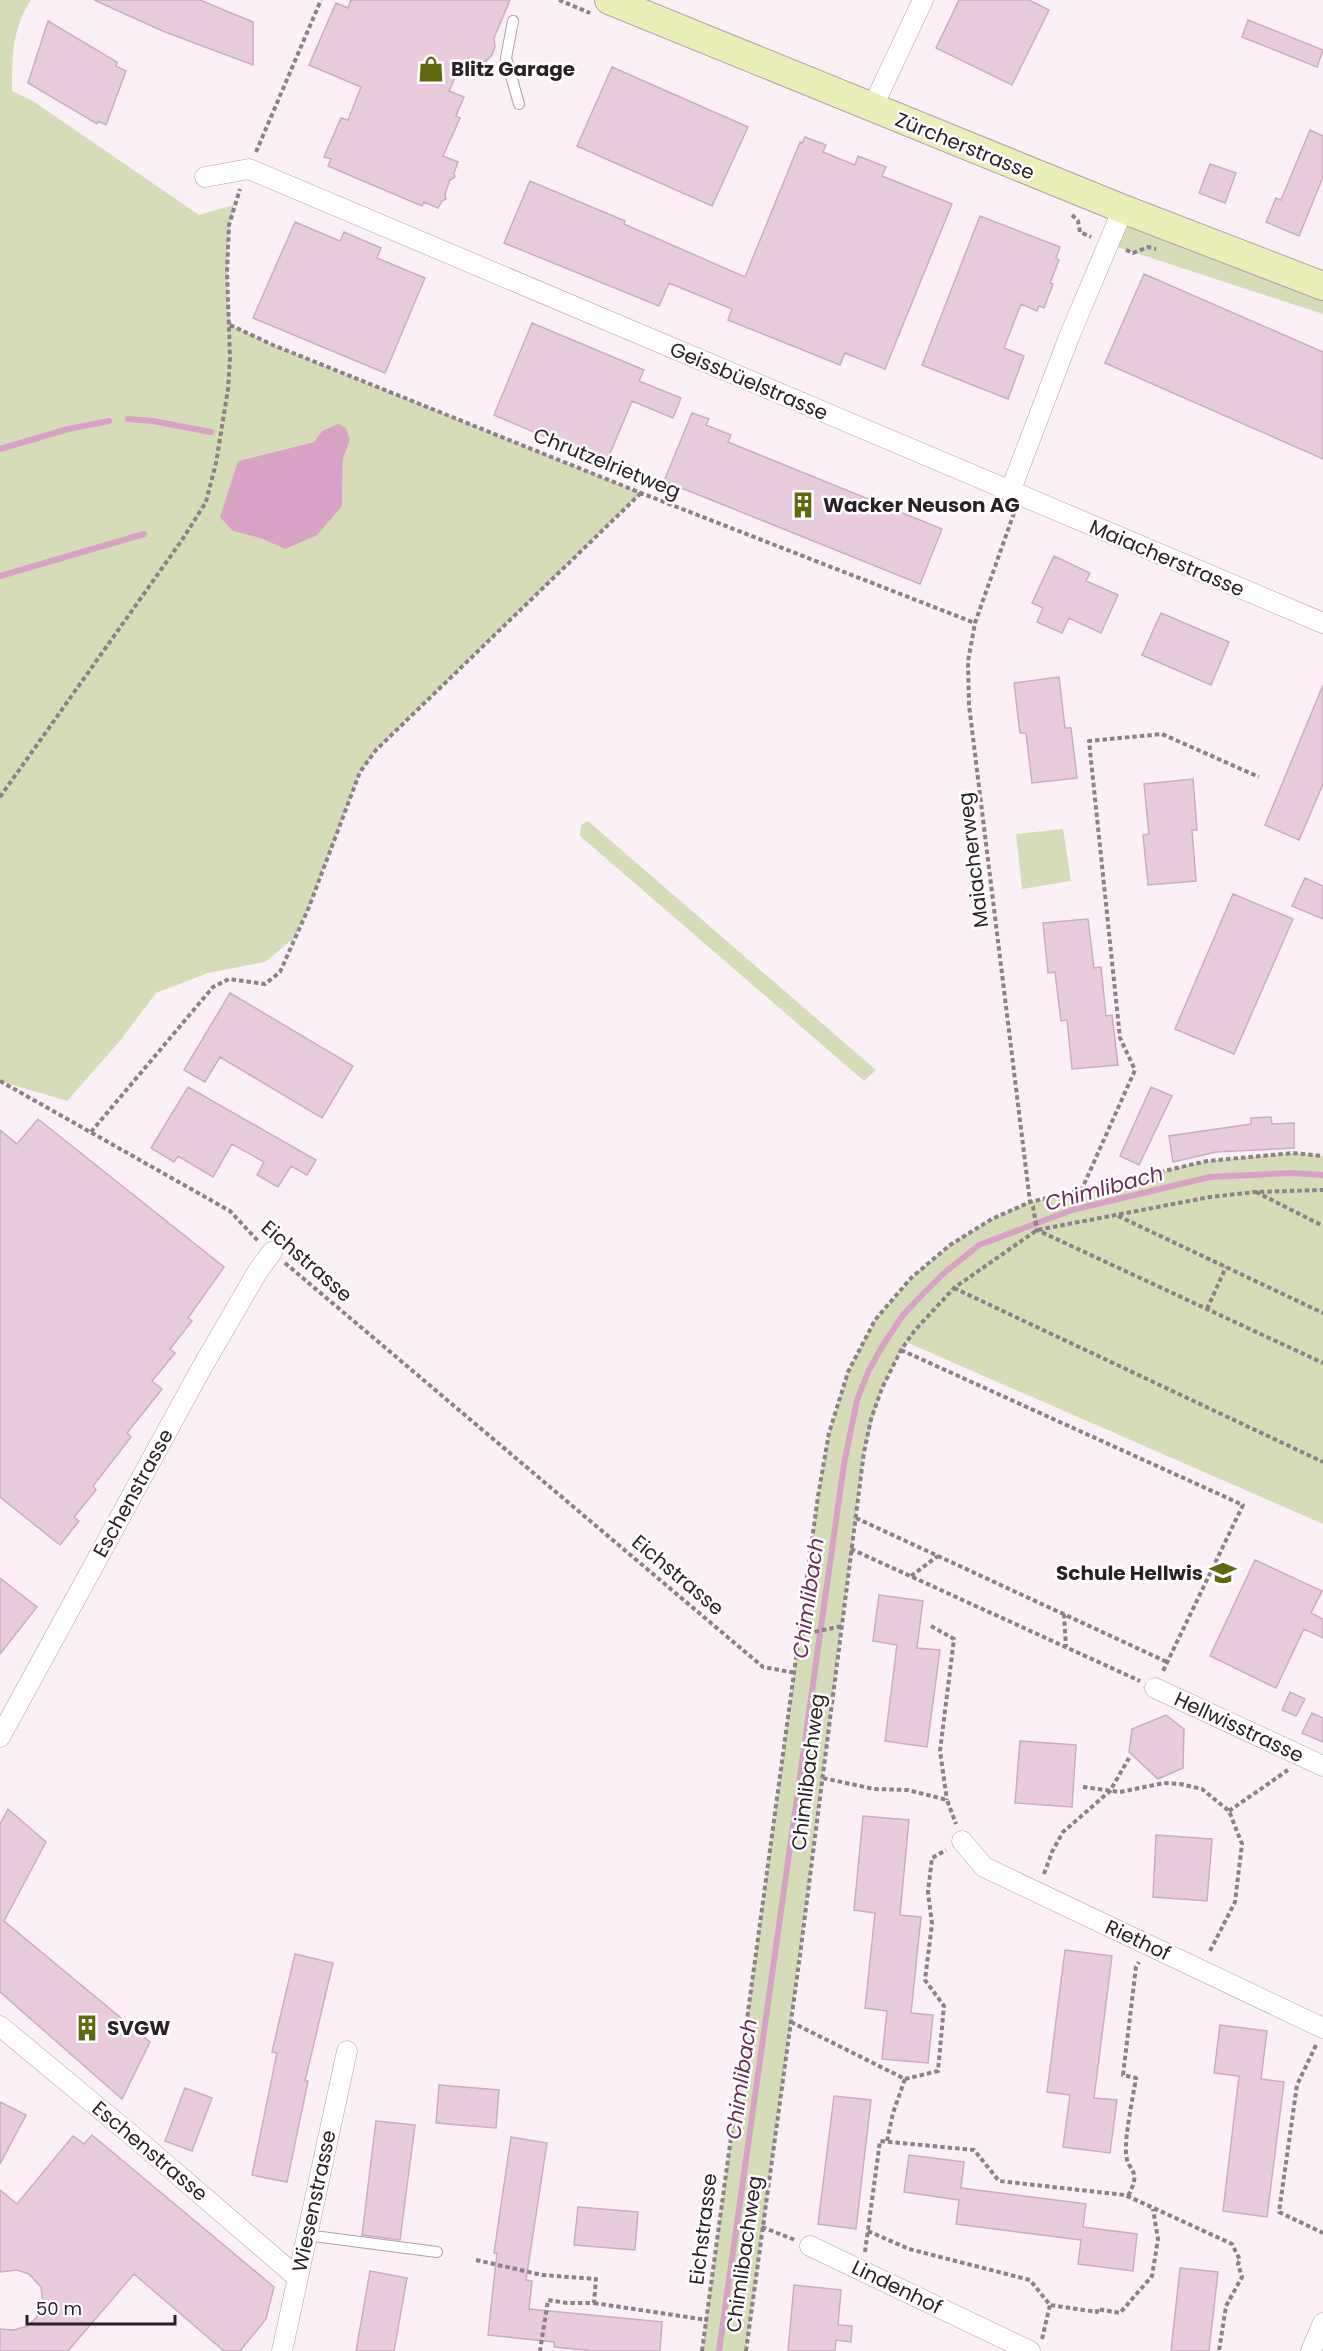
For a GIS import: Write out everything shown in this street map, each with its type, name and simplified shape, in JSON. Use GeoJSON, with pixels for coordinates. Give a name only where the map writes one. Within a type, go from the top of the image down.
{"type":"FeatureCollection","features":[{"type":"Feature","properties":{"kind":"main road","name":"Zürcherstrasse"},"geometry":{"type":"LineString","coordinates":[[609,0],[1122,209],[1323,286]]}},
{"type":"Feature","properties":{"kind":"street"},"geometry":{"type":"LineString","coordinates":[[872,108],[923,0]]}},
{"type":"Feature","properties":{"kind":"street"},"geometry":{"type":"LineString","coordinates":[[205,177],[249,169]]}},
{"type":"Feature","properties":{"kind":"street","name":"Geissbüelstrasse"},"geometry":{"type":"LineString","coordinates":[[249,169],[1010,492]]}},
{"type":"Feature","properties":{"kind":"street"},"geometry":{"type":"LineString","coordinates":[[1010,492],[1077,317],[1122,209]]}},
{"type":"Feature","properties":{"kind":"street","name":"Maiacherstrasse"},"geometry":{"type":"LineString","coordinates":[[1010,492],[1323,623]]}},
{"type":"Feature","properties":{"kind":"street","name":"Eschenstrasse"},"geometry":{"type":"LineString","coordinates":[[0,1737],[201,1369],[258,1271],[272,1252]]}},
{"type":"Feature","properties":{"kind":"street","name":"Hellwisstrasse"},"geometry":{"type":"LineString","coordinates":[[1155,1688],[1323,1766]]}},
{"type":"Feature","properties":{"kind":"street","name":"Riethof"},"geometry":{"type":"LineString","coordinates":[[962,1841],[984,1867],[1201,1970],[1321,2033]]}},
{"type":"Feature","properties":{"kind":"street","name":"Eschenstrasse"},"geometry":{"type":"LineString","coordinates":[[0,2026],[298,2278]]}},
{"type":"Feature","properties":{"kind":"street","name":"Wiesenstrasse"},"geometry":{"type":"LineString","coordinates":[[282,2351],[347,2050]]}},
{"type":"Feature","properties":{"kind":"street","name":"Lindenhof"},"geometry":{"type":"LineString","coordinates":[[810,2246],[862,2271],[1036,2345]]}},
{"type":"Feature","properties":{"kind":"street"},"geometry":{"type":"LineString","coordinates":[[1311,2351],[1323,2322]]}},
{"type":"Feature","properties":{"kind":"lane"},"geometry":{"type":"LineString","coordinates":[[513,21],[506,58],[519,104]]}},
{"type":"Feature","properties":{"kind":"lane"},"geometry":{"type":"LineString","coordinates":[[306,2235],[437,2252]]}},
{"type":"Feature","properties":{"kind":"path"},"geometry":{"type":"LineString","coordinates":[[0,797],[182,540],[206,502],[214,473],[228,389],[230,325],[227,272],[230,225],[234,205],[321,0]]}},
{"type":"Feature","properties":{"kind":"path","name":"Chrutzelrietweg"},"geometry":{"type":"LineString","coordinates":[[230,325],[273,345],[641,493],[975,623]]}},
{"type":"Feature","properties":{"kind":"path","name":"Maiacherweg"},"geometry":{"type":"LineString","coordinates":[[1010,492],[1015,510],[975,623],[968,662],[969,705],[1030,1202],[1037,1230]]}},
{"type":"Feature","properties":{"kind":"path"},"geometry":{"type":"LineString","coordinates":[[91,1132],[213,987],[230,979],[266,984],[280,972],[309,907],[360,772],[376,750],[641,493]]}},
{"type":"Feature","properties":{"kind":"path"},"geometry":{"type":"LineString","coordinates":[[1081,1191],[1135,1070],[1120,1038],[1089,741],[1162,734],[1259,777]]}},
{"type":"Feature","properties":{"kind":"path","name":"Eichstrasse"},"geometry":{"type":"LineString","coordinates":[[0,1081],[230,1211],[272,1252],[763,1666],[795,1673],[702,2351]]}},
{"type":"Feature","properties":{"kind":"path"},"geometry":{"type":"LineString","coordinates":[[795,1673],[818,1496],[829,1433],[848,1372],[875,1320],[911,1278],[950,1245],[992,1219],[1030,1202],[1207,1161],[1293,1153],[1323,1156]]}},
{"type":"Feature","properties":{"kind":"path","name":"Chimlibachweg"},"geometry":{"type":"LineString","coordinates":[[746,2351],[823,1778],[851,1549],[871,1419],[882,1388],[901,1350],[934,1306],[954,1288],[1037,1230],[1210,1197],[1255,1192],[1323,1190]]}},
{"type":"Feature","properties":{"kind":"path"},"geometry":{"type":"LineString","coordinates":[[1255,1192],[1323,1226]]}},
{"type":"Feature","properties":{"kind":"path"},"geometry":{"type":"LineString","coordinates":[[1116,1215],[1323,1313]]}},
{"type":"Feature","properties":{"kind":"path"},"geometry":{"type":"LineString","coordinates":[[1037,1230],[1323,1363]]}},
{"type":"Feature","properties":{"kind":"path"},"geometry":{"type":"LineString","coordinates":[[1207,1309],[1226,1267]]}},
{"type":"Feature","properties":{"kind":"path"},"geometry":{"type":"LineString","coordinates":[[954,1288],[1323,1462]]}},
{"type":"Feature","properties":{"kind":"path"},"geometry":{"type":"LineString","coordinates":[[851,1549],[1155,1688],[1243,1505],[901,1350]]}},
{"type":"Feature","properties":{"kind":"path"},"geometry":{"type":"LineString","coordinates":[[856,1518],[1167,1662]]}},
{"type":"Feature","properties":{"kind":"path"},"geometry":{"type":"LineString","coordinates":[[911,1576],[938,1556]]}},
{"type":"Feature","properties":{"kind":"path"},"geometry":{"type":"LineString","coordinates":[[1064,1614],[1066,1647]]}},
{"type":"Feature","properties":{"kind":"path"},"geometry":{"type":"LineString","coordinates":[[800,1635],[842,1626]]}},
{"type":"Feature","properties":{"kind":"path"},"geometry":{"type":"LineString","coordinates":[[791,2022],[905,2079],[938,2071],[944,2006],[925,1980],[932,1924],[928,1892],[932,1858],[962,1841],[947,1800],[940,1751],[954,1638],[931,1626]]}},
{"type":"Feature","properties":{"kind":"path"},"geometry":{"type":"LineString","coordinates":[[1038,1892],[1052,1852],[1063,1832],[1110,1791],[1129,1758]]}},
{"type":"Feature","properties":{"kind":"path"},"geometry":{"type":"LineString","coordinates":[[1230,1811],[1305,1758]]}},
{"type":"Feature","properties":{"kind":"path"},"geometry":{"type":"LineString","coordinates":[[823,1778],[874,1789],[908,1790],[947,1800]]}},
{"type":"Feature","properties":{"kind":"path"},"geometry":{"type":"LineString","coordinates":[[1083,1788],[1120,1792],[1164,1783],[1180,1784],[1202,1789],[1230,1811],[1242,1844],[1235,1902],[1201,1970]]}},
{"type":"Feature","properties":{"kind":"path"},"geometry":{"type":"LineString","coordinates":[[1128,2196],[1134,2185],[1134,2174],[1125,2154],[1136,2078],[1123,2075],[1136,1967],[1148,1944]]}},
{"type":"Feature","properties":{"kind":"path"},"geometry":{"type":"LineString","coordinates":[[1321,2033],[1297,2085],[1279,2212],[1323,2233]]}},
{"type":"Feature","properties":{"kind":"path"},"geometry":{"type":"LineString","coordinates":[[886,2142],[905,2079]]}},
{"type":"Feature","properties":{"kind":"path"},"geometry":{"type":"LineString","coordinates":[[862,2271],[880,2141],[974,2150],[999,2181],[1128,2196],[1233,2244],[1240,2260],[1238,2264],[1242,2277],[1226,2306],[1219,2351]]}},
{"type":"Feature","properties":{"kind":"path"},"geometry":{"type":"LineString","coordinates":[[868,2231],[909,2249],[1030,2280],[1050,2305],[1120,2313],[1152,2276],[1158,2239],[1153,2208]]}},
{"type":"Feature","properties":{"kind":"path"},"geometry":{"type":"LineString","coordinates":[[762,2227],[810,2246]]}},
{"type":"Feature","properties":{"kind":"path"},"geometry":{"type":"LineString","coordinates":[[476,2260],[542,2275],[596,2279],[594,2303]]}},
{"type":"Feature","properties":{"kind":"path"},"geometry":{"type":"LineString","coordinates":[[540,2351],[548,2300],[594,2303],[707,2319]]}},
{"type":"Feature","properties":{"kind":"path"},"geometry":{"type":"LineString","coordinates":[[1036,2345],[1050,2305]]}},
{"type":"Feature","properties":{"kind":"green space"},"geometry":{"type":"Polygon","coordinates":[[[0,0],[31,0],[20,21],[14,44],[12,91],[33,101],[199,215],[234,205],[228,250],[230,325],[273,345],[641,493],[376,750],[360,772],[309,907],[294,938],[265,962],[208,973],[156,993],[119,1042],[67,1101],[0,1081],[0,0]],[[322,431],[314,442],[238,461],[233,531],[260,538],[285,549],[342,506],[343,459],[350,440],[322,431]]]}},
{"type":"Feature","properties":{"kind":"green space"},"geometry":{"type":"Polygon","coordinates":[[[1123,209],[1323,286],[1323,314],[1108,244],[1123,209]]]}},
{"type":"Feature","properties":{"kind":"green space"},"geometry":{"type":"Polygon","coordinates":[[[588,821],[876,1070],[864,1081],[580,836],[581,825],[588,821]]]}},
{"type":"Feature","properties":{"kind":"green space"},"geometry":{"type":"Polygon","coordinates":[[[1063,829],[1071,881],[1022,889],[1016,834],[1063,829]]]}},
{"type":"Feature","properties":{"kind":"green space"},"geometry":{"type":"Polygon","coordinates":[[[1293,1153],[1323,1156],[1323,1524],[906,1342],[882,1388],[864,1452],[791,2022],[746,2351],[702,2351],[818,1496],[829,1433],[848,1372],[875,1320],[911,1278],[950,1245],[992,1219],[1030,1202],[1207,1161],[1293,1153]]]}},
{"type":"Feature","properties":{"kind":"shaded area"},"geometry":{"type":"Polygon","coordinates":[[[338,424],[346,428],[350,440],[343,459],[342,506],[317,535],[285,549],[260,538],[233,531],[220,517],[238,461],[314,442],[322,431],[338,424]]]}},
{"type":"Feature","properties":{"kind":"building"},"geometry":{"type":"Polygon","coordinates":[[[94,0],[200,0],[253,22],[253,65],[165,32],[94,0]]]}},
{"type":"Feature","properties":{"kind":"building"},"geometry":{"type":"Polygon","coordinates":[[[351,0],[510,0],[494,38],[495,47],[492,55],[486,61],[477,64],[461,64],[449,91],[464,97],[456,116],[460,118],[443,156],[458,162],[455,177],[450,180],[445,194],[446,199],[438,208],[424,202],[422,206],[328,166],[331,159],[324,157],[341,118],[348,120],[361,87],[309,65],[336,3],[348,8],[351,0]]]}},
{"type":"Feature","properties":{"kind":"building"},"geometry":{"type":"Polygon","coordinates":[[[959,0],[1029,0],[1049,10],[1012,85],[936,48],[959,0]]]}},
{"type":"Feature","properties":{"kind":"building"},"geometry":{"type":"Polygon","coordinates":[[[1248,20],[1323,50],[1317,67],[1242,37],[1248,20]]]}},
{"type":"Feature","properties":{"kind":"building"},"geometry":{"type":"Polygon","coordinates":[[[48,21],[117,62],[116,66],[126,71],[106,125],[98,121],[97,124],[28,83],[48,21]]]}},
{"type":"Feature","properties":{"kind":"building"},"geometry":{"type":"Polygon","coordinates":[[[612,67],[748,127],[712,206],[577,146],[612,67]]]}},
{"type":"Feature","properties":{"kind":"building"},"geometry":{"type":"Polygon","coordinates":[[[1310,130],[1323,136],[1323,177],[1299,236],[1266,222],[1276,198],[1281,200],[1310,130]]]}},
{"type":"Feature","properties":{"kind":"building"},"geometry":{"type":"Polygon","coordinates":[[[805,137],[826,145],[823,152],[855,165],[858,156],[886,167],[882,176],[952,204],[885,369],[845,353],[840,365],[728,320],[732,309],[669,283],[659,306],[504,243],[530,181],[625,221],[624,224],[745,277],[800,142],[802,143],[805,137]]]}},
{"type":"Feature","properties":{"kind":"building"},"geometry":{"type":"Polygon","coordinates":[[[1210,164],[1236,173],[1225,203],[1199,193],[1210,164]]]}},
{"type":"Feature","properties":{"kind":"building"},"geometry":{"type":"Polygon","coordinates":[[[980,216],[1060,247],[1056,258],[1059,260],[1050,283],[1053,284],[1044,308],[1039,306],[1037,311],[1021,304],[1004,348],[1024,356],[1008,399],[922,365],[980,216]]]}},
{"type":"Feature","properties":{"kind":"building"},"geometry":{"type":"Polygon","coordinates":[[[295,222],[340,241],[344,232],[381,248],[377,258],[425,278],[385,373],[253,318],[295,222]]]}},
{"type":"Feature","properties":{"kind":"building"},"geometry":{"type":"Polygon","coordinates":[[[1144,274],[1323,352],[1323,459],[1105,363],[1144,274]]]}},
{"type":"Feature","properties":{"kind":"building"},"geometry":{"type":"Polygon","coordinates":[[[532,323],[644,370],[639,381],[681,398],[673,418],[632,401],[606,463],[494,415],[532,323]]]}},
{"type":"Feature","properties":{"kind":"building","name":"Wacker Neuson AG"},"geometry":{"type":"Polygon","coordinates":[[[692,413],[709,419],[706,425],[731,435],[728,442],[942,529],[920,584],[664,481],[692,413]]]}},
{"type":"Feature","properties":{"kind":"building"},"geometry":{"type":"Polygon","coordinates":[[[1054,556],[1090,573],[1086,581],[1118,595],[1101,633],[1069,618],[1062,633],[1037,622],[1043,608],[1032,603],[1054,556]]]}},
{"type":"Feature","properties":{"kind":"building"},"geometry":{"type":"Polygon","coordinates":[[[1161,613],[1229,642],[1211,685],[1142,655],[1161,613]]]}},
{"type":"Feature","properties":{"kind":"building"},"geometry":{"type":"Polygon","coordinates":[[[1059,677],[1065,728],[1071,728],[1077,778],[1032,783],[1026,733],[1020,733],[1014,683],[1059,677]]]}},
{"type":"Feature","properties":{"kind":"building"},"geometry":{"type":"Polygon","coordinates":[[[1323,685],[1323,784],[1299,840],[1265,825],[1323,685]]]}},
{"type":"Feature","properties":{"kind":"building"},"geometry":{"type":"Polygon","coordinates":[[[1193,779],[1197,830],[1192,830],[1196,881],[1148,885],[1143,835],[1149,834],[1144,784],[1193,779]]]}},
{"type":"Feature","properties":{"kind":"building"},"geometry":{"type":"Polygon","coordinates":[[[1305,878],[1323,886],[1323,919],[1292,906],[1305,878]]]}},
{"type":"Feature","properties":{"kind":"building"},"geometry":{"type":"Polygon","coordinates":[[[1233,894],[1293,919],[1234,1054],[1175,1029],[1233,894]]]}},
{"type":"Feature","properties":{"kind":"building"},"geometry":{"type":"Polygon","coordinates":[[[1088,919],[1094,968],[1101,967],[1106,1016],[1112,1015],[1118,1065],[1072,1069],[1067,1020],[1061,1021],[1055,972],[1048,973],[1043,923],[1088,919]]]}},
{"type":"Feature","properties":{"kind":"building"},"geometry":{"type":"Polygon","coordinates":[[[230,993],[353,1066],[322,1118],[220,1057],[205,1082],[184,1070],[230,993]]]}},
{"type":"Feature","properties":{"kind":"building"},"geometry":{"type":"Polygon","coordinates":[[[188,1087],[316,1160],[307,1175],[291,1166],[278,1187],[257,1175],[264,1162],[232,1144],[213,1177],[178,1156],[174,1162],[151,1148],[188,1087]]]}},
{"type":"Feature","properties":{"kind":"building"},"geometry":{"type":"Polygon","coordinates":[[[1151,1087],[1172,1096],[1139,1165],[1120,1156],[1151,1087]]]}},
{"type":"Feature","properties":{"kind":"building"},"geometry":{"type":"Polygon","coordinates":[[[1271,1117],[1272,1124],[1294,1123],[1294,1148],[1216,1152],[1173,1162],[1169,1136],[1251,1124],[1251,1118],[1271,1117]]]}},
{"type":"Feature","properties":{"kind":"building"},"geometry":{"type":"Polygon","coordinates":[[[38,1119],[224,1267],[188,1318],[192,1321],[170,1349],[175,1353],[152,1381],[162,1389],[127,1433],[131,1437],[93,1486],[96,1490],[74,1517],[79,1521],[60,1545],[0,1497],[0,1130],[17,1144],[38,1119]]]}},
{"type":"Feature","properties":{"kind":"building"},"geometry":{"type":"Polygon","coordinates":[[[1255,1560],[1322,1591],[1311,1613],[1323,1619],[1323,1638],[1304,1629],[1276,1688],[1210,1656],[1255,1560]]]}},
{"type":"Feature","properties":{"kind":"building"},"geometry":{"type":"Polygon","coordinates":[[[0,1578],[37,1607],[0,1654],[0,1578]]]}},
{"type":"Feature","properties":{"kind":"building"},"geometry":{"type":"Polygon","coordinates":[[[879,1595],[923,1601],[917,1648],[940,1650],[927,1747],[885,1741],[897,1645],[873,1641],[879,1595]]]}},
{"type":"Feature","properties":{"kind":"building"},"geometry":{"type":"Polygon","coordinates":[[[1290,1692],[1305,1699],[1296,1716],[1282,1710],[1290,1692]]]}},
{"type":"Feature","properties":{"kind":"building"},"geometry":{"type":"Polygon","coordinates":[[[1312,1713],[1323,1718],[1323,1742],[1302,1733],[1312,1713]]]}},
{"type":"Feature","properties":{"kind":"building"},"geometry":{"type":"Polygon","coordinates":[[[1166,1715],[1184,1729],[1183,1768],[1158,1779],[1129,1752],[1132,1729],[1166,1715]]]}},
{"type":"Feature","properties":{"kind":"building"},"geometry":{"type":"Polygon","coordinates":[[[1020,1741],[1076,1745],[1072,1807],[1015,1803],[1020,1741]]]}},
{"type":"Feature","properties":{"kind":"building"},"geometry":{"type":"Polygon","coordinates":[[[8,1809],[46,1842],[4,1921],[150,2042],[122,2099],[0,1992],[0,1824],[8,1809]]]}},
{"type":"Feature","properties":{"kind":"building"},"geometry":{"type":"Polygon","coordinates":[[[863,1816],[909,1820],[900,1915],[921,1917],[911,2013],[933,2015],[928,2063],[882,2059],[887,2011],[865,2008],[875,1913],[854,1910],[863,1816]]]}},
{"type":"Feature","properties":{"kind":"building"},"geometry":{"type":"Polygon","coordinates":[[[1156,1835],[1212,1839],[1207,1901],[1153,1897],[1156,1835]]]}},
{"type":"Feature","properties":{"kind":"building"},"geometry":{"type":"Polygon","coordinates":[[[1065,1950],[1112,1956],[1094,2098],[1117,2100],[1110,2153],[1063,2147],[1070,2095],[1047,2092],[1065,1950]]]}},
{"type":"Feature","properties":{"kind":"building"},"geometry":{"type":"Polygon","coordinates":[[[295,1954],[333,1963],[305,2081],[308,2081],[287,2182],[252,2175],[277,2053],[272,2052],[295,1954]]]}},
{"type":"Feature","properties":{"kind":"building"},"geometry":{"type":"Polygon","coordinates":[[[1220,2025],[1267,2031],[1261,2079],[1284,2082],[1267,2217],[1223,2211],[1239,2076],[1214,2073],[1220,2025]]]}},
{"type":"Feature","properties":{"kind":"building"},"geometry":{"type":"Polygon","coordinates":[[[439,2085],[499,2090],[496,2128],[436,2123],[439,2085]]]}},
{"type":"Feature","properties":{"kind":"building"},"geometry":{"type":"Polygon","coordinates":[[[185,2088],[212,2098],[192,2151],[165,2141],[185,2088]]]}},
{"type":"Feature","properties":{"kind":"building"},"geometry":{"type":"Polygon","coordinates":[[[834,2096],[871,2100],[856,2229],[818,2224],[834,2096]]]}},
{"type":"Feature","properties":{"kind":"building"},"geometry":{"type":"Polygon","coordinates":[[[0,2102],[26,2115],[0,2164],[0,2102]]]}},
{"type":"Feature","properties":{"kind":"building"},"geometry":{"type":"Polygon","coordinates":[[[376,2121],[415,2125],[400,2240],[362,2235],[376,2121]]]}},
{"type":"Feature","properties":{"kind":"building"},"geometry":{"type":"Polygon","coordinates":[[[92,2135],[274,2287],[266,2319],[240,2351],[224,2351],[134,2274],[68,2351],[0,2351],[0,2329],[14,2330],[27,2326],[36,2318],[43,2302],[41,2287],[29,2274],[17,2270],[0,2272],[0,2190],[17,2204],[73,2136],[84,2144],[92,2135]]]}},
{"type":"Feature","properties":{"kind":"building"},"geometry":{"type":"Polygon","coordinates":[[[511,2137],[547,2143],[526,2280],[532,2281],[529,2309],[662,2322],[660,2351],[595,2351],[554,2347],[554,2342],[488,2335],[497,2253],[494,2253],[511,2137]]]}},
{"type":"Feature","properties":{"kind":"building"},"geometry":{"type":"Polygon","coordinates":[[[909,2155],[964,2162],[961,2188],[1086,2204],[1083,2227],[1137,2234],[1133,2271],[1078,2264],[1081,2240],[956,2224],[959,2200],[904,2192],[909,2155]]]}},
{"type":"Feature","properties":{"kind":"building"},"geometry":{"type":"Polygon","coordinates":[[[578,2207],[638,2212],[635,2250],[574,2245],[578,2207]]]}},
{"type":"Feature","properties":{"kind":"building"},"geometry":{"type":"Polygon","coordinates":[[[1180,2268],[1218,2272],[1209,2351],[1171,2351],[1180,2268]]]}},
{"type":"Feature","properties":{"kind":"building"},"geometry":{"type":"Polygon","coordinates":[[[370,2271],[407,2278],[394,2351],[356,2351],[370,2271]]]}},
{"type":"Feature","properties":{"kind":"building"},"geometry":{"type":"Polygon","coordinates":[[[794,2285],[841,2290],[838,2325],[852,2326],[851,2342],[836,2340],[835,2351],[788,2351],[794,2285]]]}},
{"type":"Feature","properties":{"kind":"waterway"},"geometry":{"type":"LineString","coordinates":[[128,419],[153,421],[211,432]]}},
{"type":"Feature","properties":{"kind":"waterway"},"geometry":{"type":"LineString","coordinates":[[0,449],[68,429],[109,421]]}},
{"type":"Feature","properties":{"kind":"waterway"},"geometry":{"type":"LineString","coordinates":[[0,576],[144,534]]}},
{"type":"Feature","properties":{"kind":"waterway","name":"Chimlibach"},"geometry":{"type":"LineString","coordinates":[[719,2351],[844,1464],[857,1400],[869,1370],[903,1315],[944,1273],[979,1245],[1072,1210],[1210,1177],[1292,1173],[1323,1175]]}},
{"type":"Feature","properties":{"kind":"place","name":"Blitz Garage"},"geometry":{"type":"Point","coordinates":[431,69]}},
{"type":"Feature","properties":{"kind":"place","name":"Wacker Neuson AG"},"geometry":{"type":"Point","coordinates":[803,505]}},
{"type":"Feature","properties":{"kind":"place","name":"Schule Hellwis"},"geometry":{"type":"Point","coordinates":[1223,1573]}},
{"type":"Feature","properties":{"kind":"place","name":"SVGW"},"geometry":{"type":"Point","coordinates":[87,2028]}}]}
